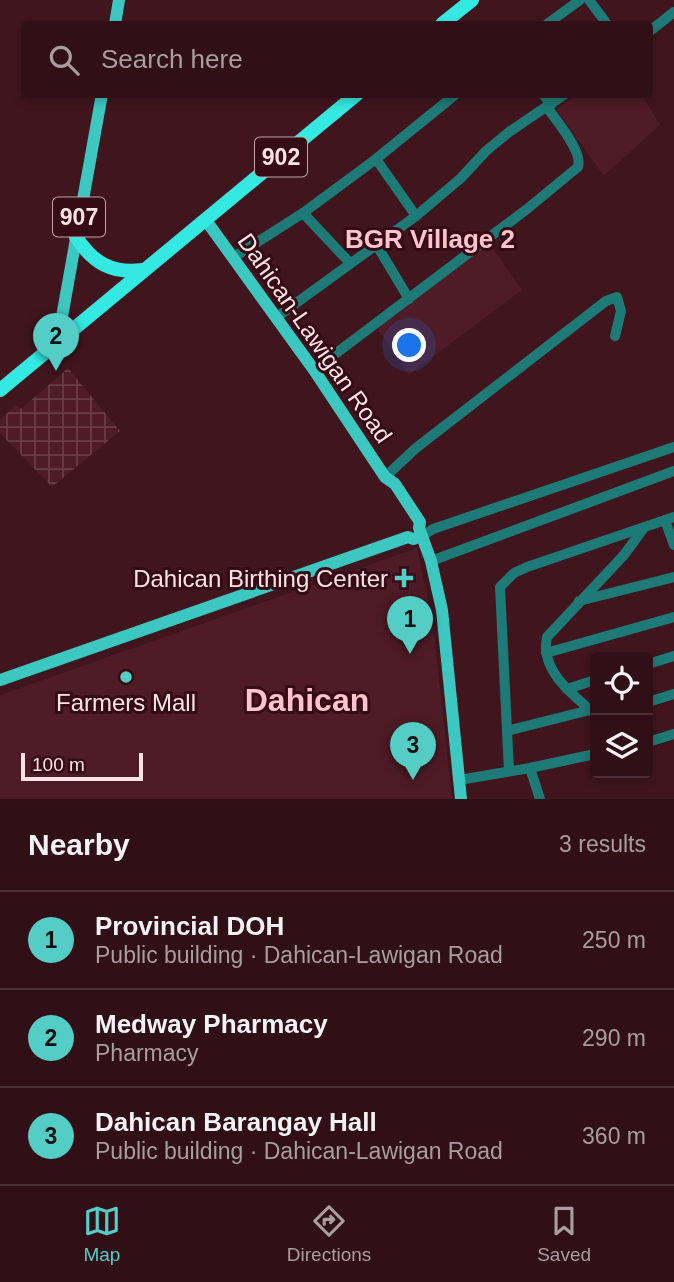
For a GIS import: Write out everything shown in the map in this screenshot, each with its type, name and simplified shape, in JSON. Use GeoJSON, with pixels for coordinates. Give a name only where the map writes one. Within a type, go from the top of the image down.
{"type":"FeatureCollection","features":[{"type":"Feature","properties":{"kind":"highway"},"geometry":{"type":"LineString","coordinates":[[446,21],[472,0]]}},
{"type":"Feature","properties":{"kind":"highway","name":"902"},"geometry":{"type":"LineString","coordinates":[[58,339],[352,98]]}},
{"type":"Feature","properties":{"kind":"highway"},"geometry":{"type":"LineString","coordinates":[[76,237],[89,255],[107,266],[126,272],[144,270]]}},
{"type":"Feature","properties":{"kind":"highway"},"geometry":{"type":"LineString","coordinates":[[0,390],[58,339]]}},
{"type":"Feature","properties":{"kind":"main road"},"geometry":{"type":"LineString","coordinates":[[116,21],[119,0]]}},
{"type":"Feature","properties":{"kind":"main road","name":"907"},"geometry":{"type":"LineString","coordinates":[[58,339],[101,98]]}},
{"type":"Feature","properties":{"kind":"main road","name":"Dahican-Lawigan Road"},"geometry":{"type":"LineString","coordinates":[[205,219],[314,370],[387,479],[389,489],[413,526],[421,534],[431,561],[442,610],[461,799]]}},
{"type":"Feature","properties":{"kind":"main road"},"geometry":{"type":"LineString","coordinates":[[0,680],[421,534]]}},
{"type":"Feature","properties":{"kind":"main road"},"geometry":{"type":"LineString","coordinates":[[0,686],[410,544],[421,534]]}},
{"type":"Feature","properties":{"kind":"street"},"geometry":{"type":"LineString","coordinates":[[554,21],[580,0]]}},
{"type":"Feature","properties":{"kind":"street"},"geometry":{"type":"LineString","coordinates":[[589,0],[605,21]]}},
{"type":"Feature","properties":{"kind":"street"},"geometry":{"type":"LineString","coordinates":[[653,29],[674,12]]}},
{"type":"Feature","properties":{"kind":"street"},"geometry":{"type":"LineString","coordinates":[[233,257],[303,213],[376,159],[451,98]]}},
{"type":"Feature","properties":{"kind":"street"},"geometry":{"type":"LineString","coordinates":[[314,370],[578,167],[578,153],[545,98]]}},
{"type":"Feature","properties":{"kind":"street"},"geometry":{"type":"LineString","coordinates":[[277,317],[349,262],[416,216],[461,178],[486,151],[560,98]]}},
{"type":"Feature","properties":{"kind":"street"},"geometry":{"type":"LineString","coordinates":[[376,159],[416,216]]}},
{"type":"Feature","properties":{"kind":"street"},"geometry":{"type":"LineString","coordinates":[[303,213],[349,262]]}},
{"type":"Feature","properties":{"kind":"street"},"geometry":{"type":"LineString","coordinates":[[376,244],[409,299]]}},
{"type":"Feature","properties":{"kind":"street"},"geometry":{"type":"LineString","coordinates":[[387,479],[416,448],[606,301],[617,297],[621,311],[615,336]]}},
{"type":"Feature","properties":{"kind":"street"},"geometry":{"type":"LineString","coordinates":[[421,534],[674,449]]}},
{"type":"Feature","properties":{"kind":"street"},"geometry":{"type":"LineString","coordinates":[[431,561],[674,471]]}},
{"type":"Feature","properties":{"kind":"street"},"geometry":{"type":"LineString","coordinates":[[509,771],[500,587],[514,573],[527,567],[669,519],[674,545]]}},
{"type":"Feature","properties":{"kind":"street"},"geometry":{"type":"LineString","coordinates":[[590,709],[567,689],[553,671],[546,653],[547,637],[624,555],[644,528]]}},
{"type":"Feature","properties":{"kind":"street"},"geometry":{"type":"LineString","coordinates":[[579,601],[674,578]]}},
{"type":"Feature","properties":{"kind":"street"},"geometry":{"type":"LineString","coordinates":[[546,653],[674,617]]}},
{"type":"Feature","properties":{"kind":"street"},"geometry":{"type":"LineString","coordinates":[[653,662],[674,656]]}},
{"type":"Feature","properties":{"kind":"street"},"geometry":{"type":"LineString","coordinates":[[567,689],[590,682]]}},
{"type":"Feature","properties":{"kind":"street"},"geometry":{"type":"LineString","coordinates":[[653,700],[674,694]]}},
{"type":"Feature","properties":{"kind":"street"},"geometry":{"type":"LineString","coordinates":[[507,731],[590,713]]}},
{"type":"Feature","properties":{"kind":"street"},"geometry":{"type":"LineString","coordinates":[[653,740],[674,734]]}},
{"type":"Feature","properties":{"kind":"street"},"geometry":{"type":"LineString","coordinates":[[459,780],[590,755]]}},
{"type":"Feature","properties":{"kind":"street"},"geometry":{"type":"LineString","coordinates":[[530,768],[540,799]]}},
{"type":"Feature","properties":{"kind":"shaded area"},"geometry":{"type":"Polygon","coordinates":[[[571,98],[644,98],[660,125],[604,176],[556,109],[571,98]]]}},
{"type":"Feature","properties":{"kind":"shaded area"},"geometry":{"type":"Polygon","coordinates":[[[489,243],[522,290],[409,375],[377,328],[489,243]]]}},
{"type":"Feature","properties":{"kind":"shaded area"},"geometry":{"type":"Polygon","coordinates":[[[68,368],[120,431],[52,487],[0,433],[0,420],[16,405],[21,409],[68,368]]]}},
{"type":"Feature","properties":{"kind":"shaded area"},"geometry":{"type":"Polygon","coordinates":[[[417,548],[433,624],[452,799],[0,799],[0,695],[417,548]]]}},
{"type":"Feature","properties":{"kind":"place","name":"Medway Pharmacy"},"geometry":{"type":"Point","coordinates":[56,371]}},
{"type":"Feature","properties":{"kind":"place","name":"Dahican Birthing Center"},"geometry":{"type":"Point","coordinates":[404,578]}},
{"type":"Feature","properties":{"kind":"place","name":"Provincial DOH"},"geometry":{"type":"Point","coordinates":[410,654]}},
{"type":"Feature","properties":{"kind":"place","name":"Farmers Mall"},"geometry":{"type":"Point","coordinates":[126,677]}},
{"type":"Feature","properties":{"kind":"place","name":"Dahican Barangay Hall"},"geometry":{"type":"Point","coordinates":[413,780]}},
{"type":"Feature","properties":{"kind":"district","name":"BGR Village 2"},"geometry":{"type":"Point","coordinates":[430,239]}},
{"type":"Feature","properties":{"kind":"district","name":"Dahican"},"geometry":{"type":"Point","coordinates":[307,700]}}]}
